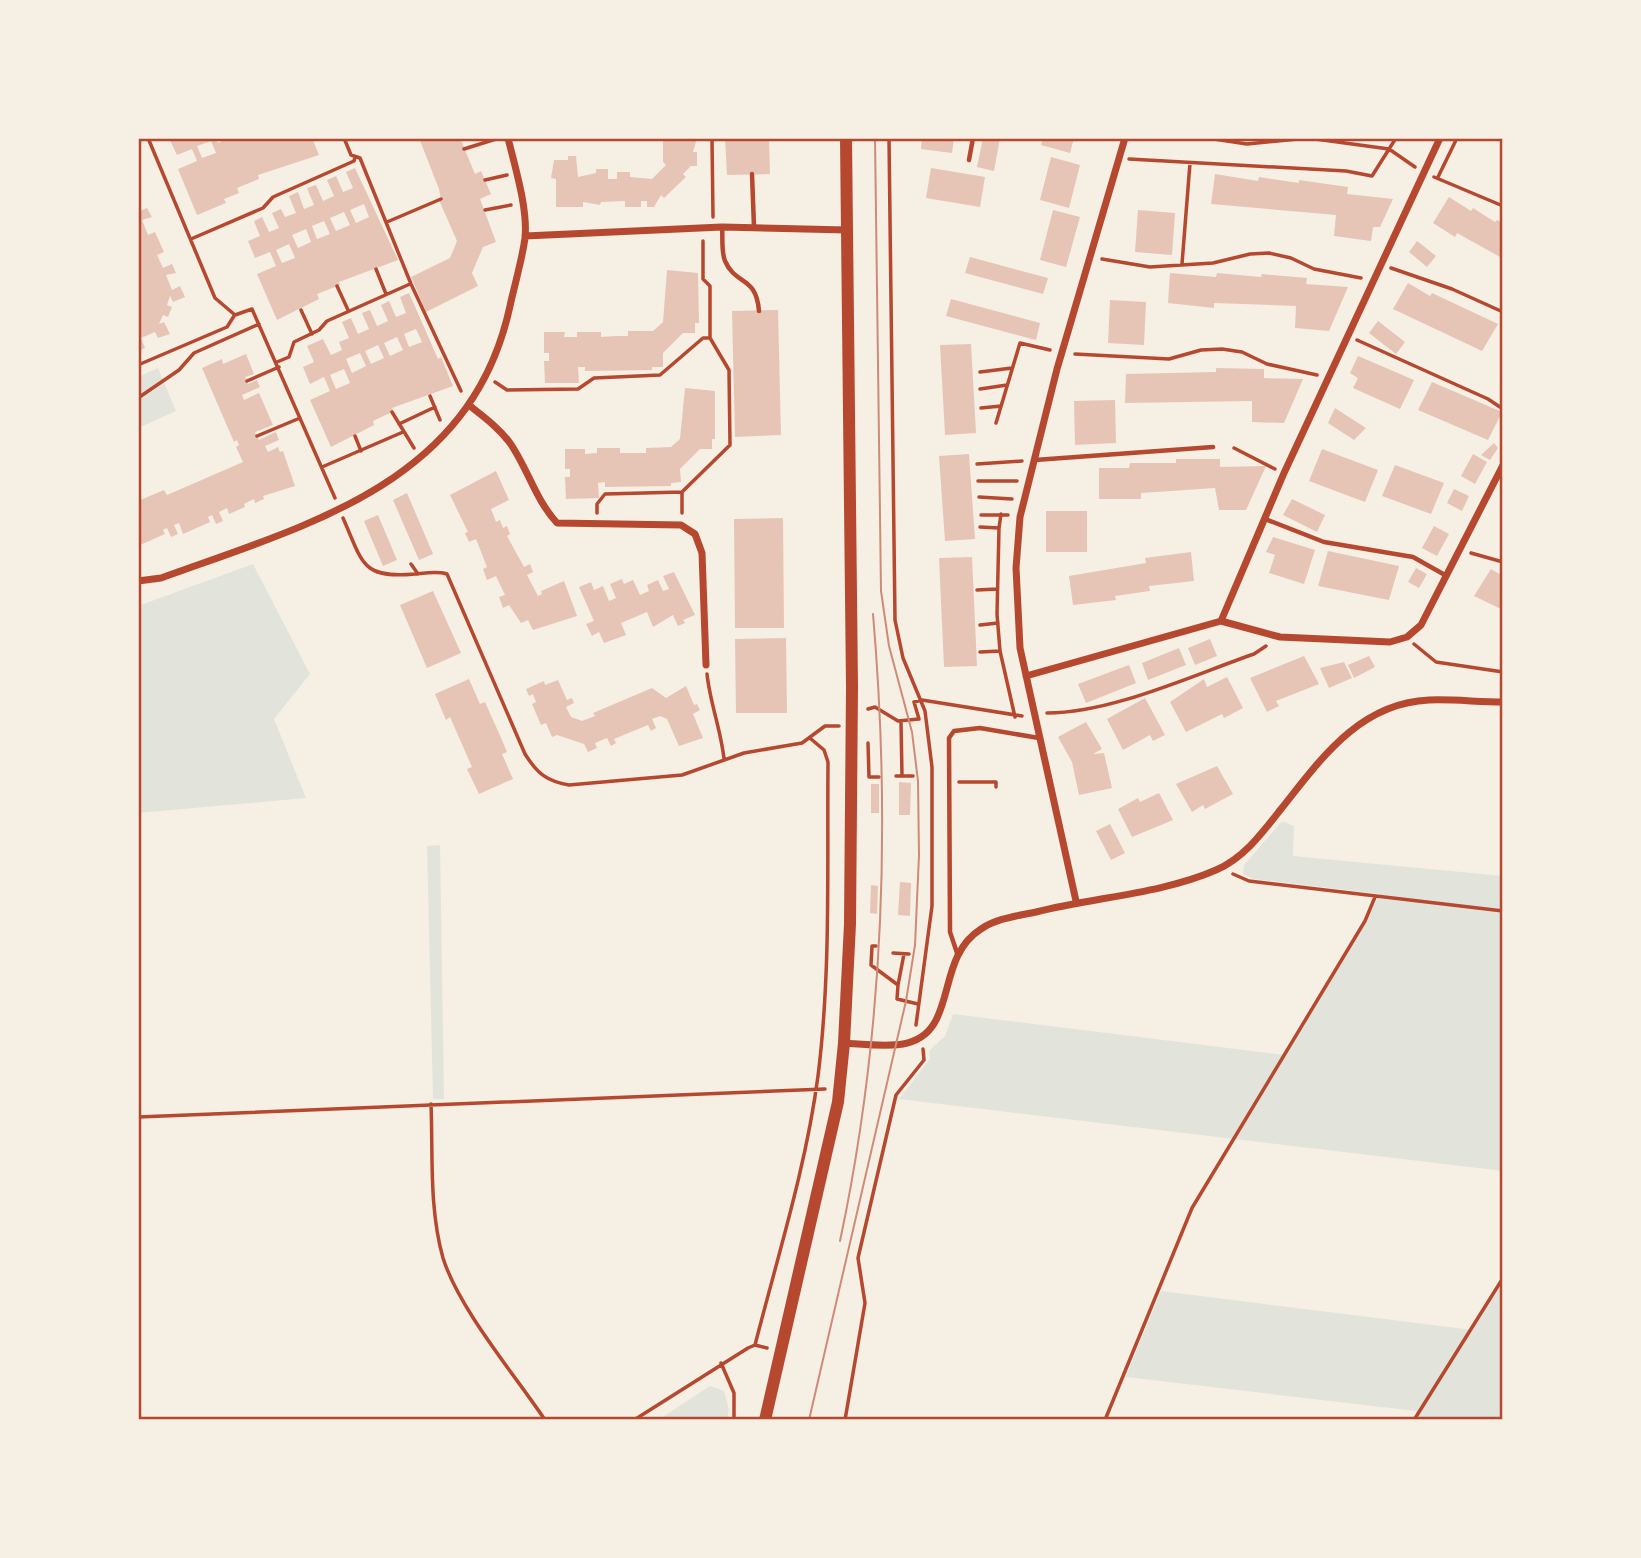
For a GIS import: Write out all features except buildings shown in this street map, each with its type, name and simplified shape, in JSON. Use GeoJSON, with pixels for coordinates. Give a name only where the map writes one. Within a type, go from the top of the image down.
{"type":"FeatureCollection","features":[{"type":"Feature","properties":{"kind":"main road"},"geometry":{"type":"LineString","coordinates":[[765,1420],[835,1115],[844,1043],[849,924],[851,727],[846,138]]}},
{"type":"Feature","properties":{"kind":"street"},"geometry":{"type":"LineString","coordinates":[[138,580],[160,578],[304,526],[340,510],[378,489],[447,435],[470,406],[487,377],[504,332],[525,236],[516,173],[506,138]]}},
{"type":"Feature","properties":{"kind":"street"},"geometry":{"type":"LineString","coordinates":[[1076,901],[1026,676],[1016,610],[1020,517],[1062,353],[1125,138]]}},
{"type":"Feature","properties":{"kind":"street"},"geometry":{"type":"LineString","coordinates":[[1221,621],[1283,473],[1440,138]]}},
{"type":"Feature","properties":{"kind":"street"},"geometry":{"type":"LineString","coordinates":[[525,236],[713,227],[847,230]]}},
{"type":"Feature","properties":{"kind":"street"},"geometry":{"type":"LineString","coordinates":[[470,406],[506,438],[541,506],[557,523],[681,526],[695,534],[702,553],[706,665]]}},
{"type":"Feature","properties":{"kind":"street"},"geometry":{"type":"LineString","coordinates":[[1026,676],[1221,621],[1280,637],[1391,642],[1407,637],[1421,625],[1503,465]]}},
{"type":"Feature","properties":{"kind":"street"},"geometry":{"type":"LineString","coordinates":[[844,1043],[895,1045],[920,1038],[936,1021],[957,953],[972,936],[990,923],[1076,901],[1151,888],[1224,866],[1259,837],[1332,745],[1357,724],[1390,708],[1426,700],[1503,702]]}},
{"type":"Feature","properties":{"kind":"lane"},"geometry":{"type":"LineString","coordinates":[[968,160],[973,138]]}},
{"type":"Feature","properties":{"kind":"lane"},"geometry":{"type":"LineString","coordinates":[[752,174],[754,227]]}},
{"type":"Feature","properties":{"kind":"lane"},"geometry":{"type":"LineString","coordinates":[[722,227],[723,257],[728,268],[754,287],[760,311]]}},
{"type":"Feature","properties":{"kind":"lane"},"geometry":{"type":"LineString","coordinates":[[1035,460],[1213,447]]}},
{"type":"Feature","properties":{"kind":"lane"},"geometry":{"type":"LineString","coordinates":[[1264,518],[1324,542],[1413,556],[1445,575]]}},
{"type":"Feature","properties":{"kind":"lane"},"geometry":{"type":"LineString","coordinates":[[957,953],[950,932],[949,738],[957,730],[979,728],[1040,738]]}},
{"type":"Feature","properties":{"kind":"path"},"geometry":{"type":"LineString","coordinates":[[148,138],[215,298],[235,315]]}},
{"type":"Feature","properties":{"kind":"path"},"geometry":{"type":"LineString","coordinates":[[344,138],[351,155],[360,158],[411,284],[470,406]]}},
{"type":"Feature","properties":{"kind":"path"},"geometry":{"type":"LineString","coordinates":[[464,149],[506,138]]}},
{"type":"Feature","properties":{"kind":"path"},"geometry":{"type":"LineString","coordinates":[[712,138],[713,227]]}},
{"type":"Feature","properties":{"kind":"path"},"geometry":{"type":"LineString","coordinates":[[845,1420],[865,1303],[858,1258],[896,1095],[925,1059],[915,1019],[930,932],[933,783],[929,732],[922,700],[903,658],[895,620],[889,138]]}},
{"type":"Feature","properties":{"kind":"path"},"geometry":{"type":"LineString","coordinates":[[1207,138],[1247,144],[1308,138],[1389,149],[1424,173],[1503,206]]}},
{"type":"Feature","properties":{"kind":"path"},"geometry":{"type":"LineString","coordinates":[[1119,158],[1346,171],[1372,176],[1396,138]]}},
{"type":"Feature","properties":{"kind":"path"},"geometry":{"type":"LineString","coordinates":[[1437,178],[1457,138]]}},
{"type":"Feature","properties":{"kind":"path"},"geometry":{"type":"LineString","coordinates":[[191,239],[263,208],[273,197],[354,161],[355,156]]}},
{"type":"Feature","properties":{"kind":"path"},"geometry":{"type":"LineString","coordinates":[[1182,264],[1189,163]]}},
{"type":"Feature","properties":{"kind":"path"},"geometry":{"type":"LineString","coordinates":[[485,180],[516,173]]}},
{"type":"Feature","properties":{"kind":"path"},"geometry":{"type":"LineString","coordinates":[[387,222],[441,199]]}},
{"type":"Feature","properties":{"kind":"path"},"geometry":{"type":"LineString","coordinates":[[485,210],[521,202]]}},
{"type":"Feature","properties":{"kind":"path"},"geometry":{"type":"LineString","coordinates":[[597,524],[597,505],[605,494],[682,492],[730,445],[730,370],[710,338],[710,286],[703,279],[702,228]]}},
{"type":"Feature","properties":{"kind":"path"},"geometry":{"type":"LineString","coordinates":[[1089,257],[1150,267],[1213,263],[1250,254],[1269,253],[1291,258],[1314,269],[1375,281]]}},
{"type":"Feature","properties":{"kind":"path"},"geometry":{"type":"LineString","coordinates":[[1382,264],[1452,289],[1503,312]]}},
{"type":"Feature","properties":{"kind":"path"},"geometry":{"type":"LineString","coordinates":[[376,270],[386,294]]}},
{"type":"Feature","properties":{"kind":"path"},"geometry":{"type":"LineString","coordinates":[[247,381],[289,357],[294,342],[312,334],[327,321],[411,284]]}},
{"type":"Feature","properties":{"kind":"path"},"geometry":{"type":"LineString","coordinates":[[337,286],[348,310]]}},
{"type":"Feature","properties":{"kind":"path"},"geometry":{"type":"LineString","coordinates":[[138,365],[227,327],[235,315],[252,309],[365,565],[376,573],[447,574],[525,754],[537,773],[551,782],[569,785],[668,776],[811,739],[825,726],[851,727]]}},
{"type":"Feature","properties":{"kind":"path"},"geometry":{"type":"LineString","coordinates":[[301,310],[312,334]]}},
{"type":"Feature","properties":{"kind":"path"},"geometry":{"type":"LineString","coordinates":[[138,398],[179,370],[194,353],[259,324]]}},
{"type":"Feature","properties":{"kind":"path"},"geometry":{"type":"LineString","coordinates":[[211,334],[215,343]]}},
{"type":"Feature","properties":{"kind":"path"},"geometry":{"type":"LineString","coordinates":[[1349,336],[1488,399],[1503,409]]}},
{"type":"Feature","properties":{"kind":"path"},"geometry":{"type":"LineString","coordinates":[[487,377],[507,390],[578,389],[594,378],[660,375],[703,338],[710,338]]}},
{"type":"Feature","properties":{"kind":"path"},"geometry":{"type":"LineString","coordinates":[[996,423],[1020,343],[1062,353],[1169,359],[1201,350],[1222,349],[1242,352],[1267,364],[1329,377]]}},
{"type":"Feature","properties":{"kind":"path"},"geometry":{"type":"LineString","coordinates":[[980,372],[1012,368]]}},
{"type":"Feature","properties":{"kind":"path"},"geometry":{"type":"LineString","coordinates":[[980,390],[1007,385]]}},
{"type":"Feature","properties":{"kind":"path"},"geometry":{"type":"LineString","coordinates":[[430,396],[447,435]]}},
{"type":"Feature","properties":{"kind":"path"},"geometry":{"type":"LineString","coordinates":[[981,408],[1001,406]]}},
{"type":"Feature","properties":{"kind":"path"},"geometry":{"type":"LineString","coordinates":[[398,425],[435,407]]}},
{"type":"Feature","properties":{"kind":"path"},"geometry":{"type":"LineString","coordinates":[[391,412],[421,458]]}},
{"type":"Feature","properties":{"kind":"path"},"geometry":{"type":"LineString","coordinates":[[257,436],[301,418]]}},
{"type":"Feature","properties":{"kind":"path"},"geometry":{"type":"LineString","coordinates":[[322,467],[403,432]]}},
{"type":"Feature","properties":{"kind":"path"},"geometry":{"type":"LineString","coordinates":[[355,436],[361,451]]}},
{"type":"Feature","properties":{"kind":"path"},"geometry":{"type":"LineString","coordinates":[[1234,448],[1283,473]]}},
{"type":"Feature","properties":{"kind":"path"},"geometry":{"type":"LineString","coordinates":[[977,464],[1035,460]]}},
{"type":"Feature","properties":{"kind":"path"},"geometry":{"type":"LineString","coordinates":[[978,481],[1029,481]]}},
{"type":"Feature","properties":{"kind":"path"},"geometry":{"type":"LineString","coordinates":[[681,526],[682,492]]}},
{"type":"Feature","properties":{"kind":"path"},"geometry":{"type":"LineString","coordinates":[[979,497],[1024,499]]}},
{"type":"Feature","properties":{"kind":"path"},"geometry":{"type":"LineString","coordinates":[[1001,514],[997,589],[1000,651],[1015,717]]}},
{"type":"Feature","properties":{"kind":"path"},"geometry":{"type":"LineString","coordinates":[[981,515],[1020,517]]}},
{"type":"Feature","properties":{"kind":"path"},"geometry":{"type":"LineString","coordinates":[[980,527],[999,528]]}},
{"type":"Feature","properties":{"kind":"path"},"geometry":{"type":"LineString","coordinates":[[1458,549],[1503,562]]}},
{"type":"Feature","properties":{"kind":"path"},"geometry":{"type":"LineString","coordinates":[[412,574],[411,564],[418,574]]}},
{"type":"Feature","properties":{"kind":"path"},"geometry":{"type":"LineString","coordinates":[[977,590],[997,589]]}},
{"type":"Feature","properties":{"kind":"path"},"geometry":{"type":"LineString","coordinates":[[980,625],[999,623]]}},
{"type":"Feature","properties":{"kind":"path"},"geometry":{"type":"LineString","coordinates":[[867,717],[868,707],[875,707],[901,722],[919,719],[915,702],[922,700],[977,707],[1015,717],[1064,712],[1137,695],[1254,654],[1280,637]]}},
{"type":"Feature","properties":{"kind":"path"},"geometry":{"type":"LineString","coordinates":[[1407,637],[1436,662],[1503,672]]}},
{"type":"Feature","properties":{"kind":"path"},"geometry":{"type":"LineString","coordinates":[[980,652],[1000,651]]}},
{"type":"Feature","properties":{"kind":"path"},"geometry":{"type":"LineString","coordinates":[[706,665],[709,696],[721,731],[724,760]]}},
{"type":"Feature","properties":{"kind":"path"},"geometry":{"type":"LineString","coordinates":[[901,722],[902,776]]}},
{"type":"Feature","properties":{"kind":"path"},"geometry":{"type":"LineString","coordinates":[[868,734],[869,777],[879,777]]}},
{"type":"Feature","properties":{"kind":"path"},"geometry":{"type":"LineString","coordinates":[[634,1420],[755,1345],[794,1203],[816,1089],[826,972],[828,762],[824,750],[811,739]]}},
{"type":"Feature","properties":{"kind":"path"},"geometry":{"type":"LineString","coordinates":[[896,776],[913,776]]}},
{"type":"Feature","properties":{"kind":"path"},"geometry":{"type":"LineString","coordinates":[[933,783],[996,782],[996,787]]}},
{"type":"Feature","properties":{"kind":"path"},"geometry":{"type":"LineString","coordinates":[[1224,866],[1240,879],[1249,881],[1503,911]]}},
{"type":"Feature","properties":{"kind":"path"},"geometry":{"type":"LineString","coordinates":[[1105,1420],[1192,1208],[1364,921],[1374,897]]}},
{"type":"Feature","properties":{"kind":"path"},"geometry":{"type":"LineString","coordinates":[[876,946],[872,946],[871,965],[898,985]]}},
{"type":"Feature","properties":{"kind":"path"},"geometry":{"type":"LineString","coordinates":[[893,953],[907,954],[897,999],[918,1004]]}},
{"type":"Feature","properties":{"kind":"path"},"geometry":{"type":"LineString","coordinates":[[138,1116],[816,1089]]}},
{"type":"Feature","properties":{"kind":"path"},"geometry":{"type":"LineString","coordinates":[[431,1104],[435,1218],[444,1259],[467,1306],[545,1420]]}},
{"type":"Feature","properties":{"kind":"path"},"geometry":{"type":"LineString","coordinates":[[1414,1420],[1503,1278]]}},
{"type":"Feature","properties":{"kind":"path"},"geometry":{"type":"LineString","coordinates":[[722,1363],[734,1393],[734,1420]]}},
{"type":"Feature","properties":{"kind":"shaded area"},"geometry":{"type":"Polygon","coordinates":[[[158,368],[176,411],[138,428],[138,377],[158,368]]]}},
{"type":"Feature","properties":{"kind":"shaded area"},"geometry":{"type":"Polygon","coordinates":[[[253,564],[310,674],[274,719],[306,798],[138,813],[138,606],[253,564]]]}},
{"type":"Feature","properties":{"kind":"shaded area"},"geometry":{"type":"Polygon","coordinates":[[[1282,821],[1294,826],[1293,856],[1503,876],[1503,1171],[899,1099],[930,1059],[929,1051],[945,1036],[953,1014],[1285,1055],[1369,918],[1379,894],[1253,879],[1243,874],[1244,865],[1282,821]]]}},
{"type":"Feature","properties":{"kind":"shaded area"},"geometry":{"type":"Polygon","coordinates":[[[440,845],[444,1099],[433,1099],[427,846],[440,845]]]}},
{"type":"Feature","properties":{"kind":"shaded area"},"geometry":{"type":"Polygon","coordinates":[[[1503,1283],[1503,1420],[1417,1420],[1420,1414],[1416,1411],[1126,1377],[1161,1291],[1473,1330],[1503,1283]]]}},
{"type":"Feature","properties":{"kind":"shaded area"},"geometry":{"type":"Polygon","coordinates":[[[710,1386],[724,1391],[729,1410],[727,1420],[658,1420],[710,1386]]]}},
{"type":"Feature","properties":{"kind":"tram line"},"geometry":{"type":"LineString","coordinates":[[809,1420],[906,1001],[915,945],[919,855],[918,781],[912,732],[889,646],[881,591],[875,138]]}},
{"type":"Feature","properties":{"kind":"tram line"},"geometry":{"type":"LineString","coordinates":[[840,1241],[866,1085],[880,929],[882,771],[873,614]]}}]}
